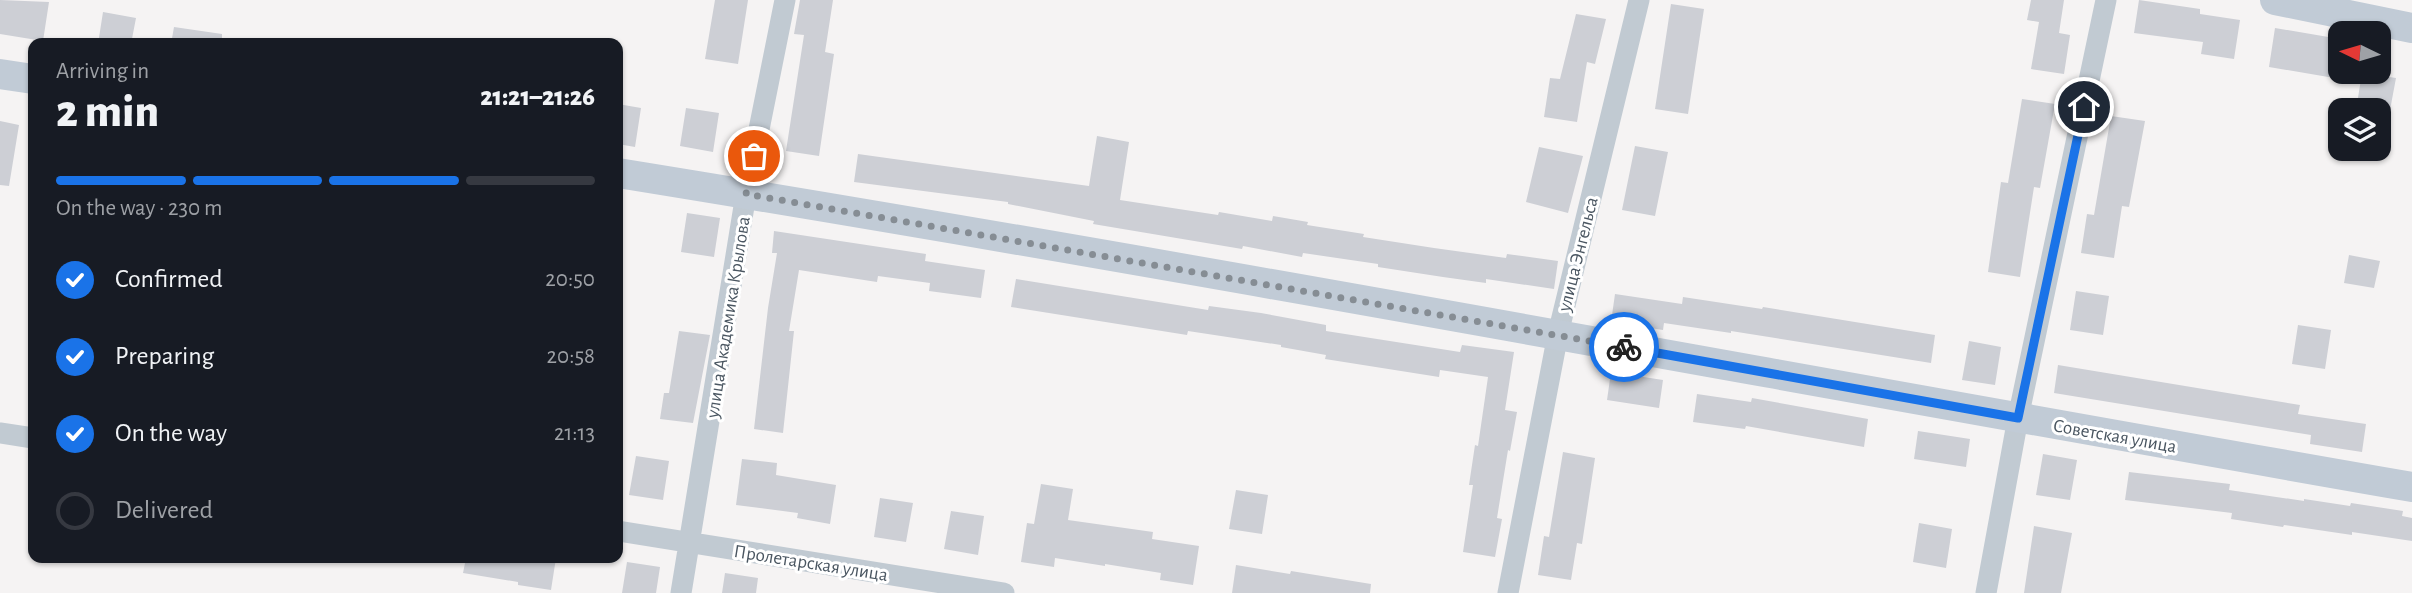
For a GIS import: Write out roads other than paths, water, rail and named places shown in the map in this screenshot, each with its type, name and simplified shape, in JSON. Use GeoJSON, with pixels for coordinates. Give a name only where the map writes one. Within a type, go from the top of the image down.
{"type":"FeatureCollection","features":[{"type":"Feature","properties":{"kind":"street","name":"улица Академика Крылова"},"geometry":{"type":"LineString","coordinates":[[681,593],[746,194],[785,0]]}},
{"type":"Feature","properties":{"kind":"street","name":"улица Энгельса"},"geometry":{"type":"LineString","coordinates":[[1508,593],[1558,334],[1639,0]]}},
{"type":"Feature","properties":{"kind":"street"},"geometry":{"type":"LineString","coordinates":[[1986,593],[2018,418],[2106,0]]}},
{"type":"Feature","properties":{"kind":"street"},"geometry":{"type":"LineString","coordinates":[[2275,0],[2412,28]]}},
{"type":"Feature","properties":{"kind":"street"},"geometry":{"type":"LineString","coordinates":[[0,74],[28,78]]}},
{"type":"Feature","properties":{"kind":"street","name":"Советская улица"},"geometry":{"type":"LineString","coordinates":[[623,174],[1558,334],[2412,487]]}},
{"type":"Feature","properties":{"kind":"street"},"geometry":{"type":"LineString","coordinates":[[0,433],[28,437]]}},
{"type":"Feature","properties":{"kind":"street","name":"Пролетарская улица"},"geometry":{"type":"LineString","coordinates":[[623,532],[1004,593]]}}]}
